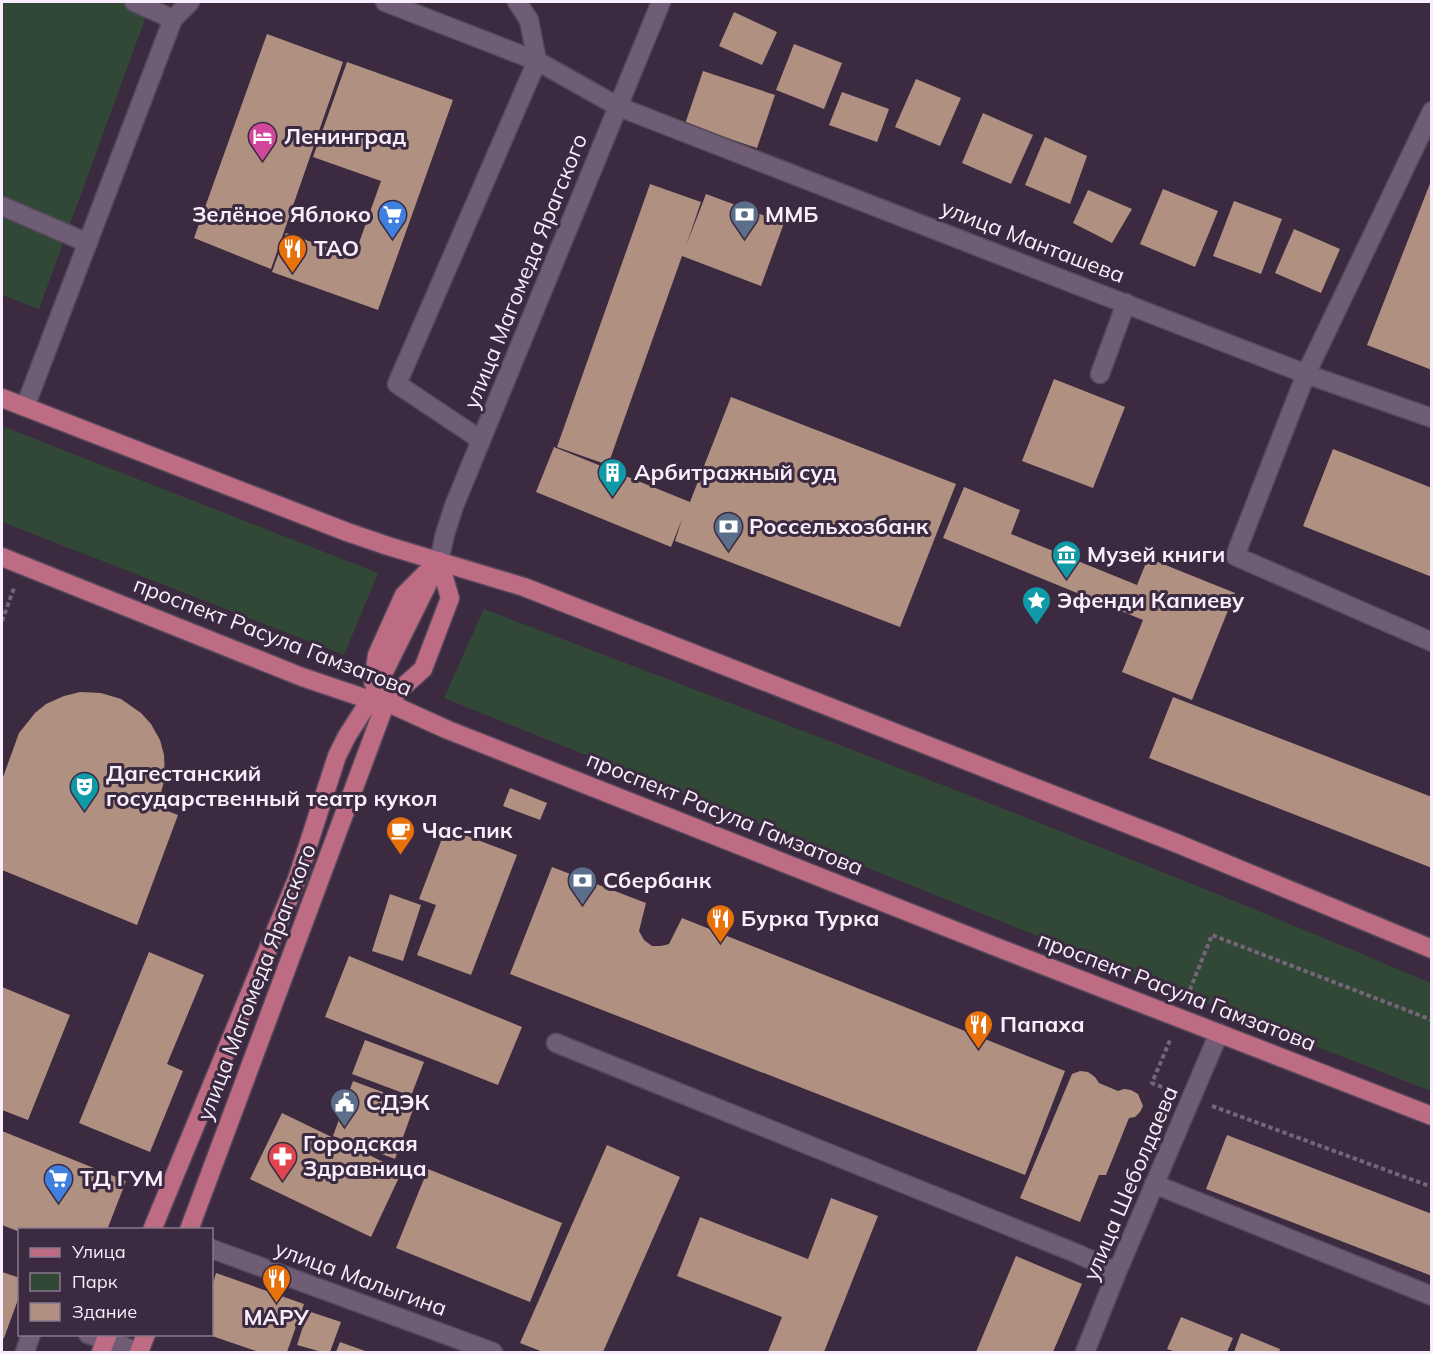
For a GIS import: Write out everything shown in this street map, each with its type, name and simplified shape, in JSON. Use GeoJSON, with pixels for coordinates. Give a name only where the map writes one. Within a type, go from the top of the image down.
{"type":"FeatureCollection","features":[{"type":"Feature","properties":{"kind":"main road"},"geometry":{"type":"LineString","coordinates":[[2,398],[346,532],[524,587],[1166,839],[1431,949]]}},
{"type":"Feature","properties":{"kind":"main road","name":"проспект Расула Гамзатова"},"geometry":{"type":"LineString","coordinates":[[2,557],[302,677],[378,701],[1024,958],[1431,1116]]}},
{"type":"Feature","properties":{"kind":"main road","name":"улица Магомеда Ярагского"},"geometry":{"type":"LineString","coordinates":[[154,1228],[297,879],[337,756],[347,736],[378,701],[423,669],[450,598],[440,561],[404,595],[377,655],[378,701],[190,1228]]}},
{"type":"Feature","properties":{"kind":"main road"},"geometry":{"type":"LineString","coordinates":[[139,1352],[146,1336]]}},
{"type":"Feature","properties":{"kind":"street"},"geometry":{"type":"LineString","coordinates":[[134,2],[173,19]]}},
{"type":"Feature","properties":{"kind":"street"},"geometry":{"type":"LineString","coordinates":[[25,407],[173,19],[190,2]]}},
{"type":"Feature","properties":{"kind":"street","name":"улица Манташева"},"geometry":{"type":"LineString","coordinates":[[385,2],[537,61],[619,107],[1306,374],[1431,418]]}},
{"type":"Feature","properties":{"kind":"street"},"geometry":{"type":"LineString","coordinates":[[481,440],[397,384],[537,61],[529,20],[517,2]]}},
{"type":"Feature","properties":{"kind":"street","name":"улица Магомеда Ярагского"},"geometry":{"type":"LineString","coordinates":[[440,561],[445,534],[454,506],[661,2]]}},
{"type":"Feature","properties":{"kind":"street"},"geometry":{"type":"LineString","coordinates":[[1431,111],[1306,374],[1235,556],[1431,642]]}},
{"type":"Feature","properties":{"kind":"street"},"geometry":{"type":"LineString","coordinates":[[2,206],[88,243]]}},
{"type":"Feature","properties":{"kind":"street"},"geometry":{"type":"LineString","coordinates":[[1100,374],[1126,303]]}},
{"type":"Feature","properties":{"kind":"street","name":"улица Шеболдаева"},"geometry":{"type":"LineString","coordinates":[[1085,1353],[1219,1033]]}},
{"type":"Feature","properties":{"kind":"street"},"geometry":{"type":"LineString","coordinates":[[556,1043],[1078,1254],[1117,1272]]}},
{"type":"Feature","properties":{"kind":"street"},"geometry":{"type":"LineString","coordinates":[[1154,1184],[1431,1296]]}},
{"type":"Feature","properties":{"kind":"street","name":"улица Малыгина"},"geometry":{"type":"LineString","coordinates":[[213,1249],[493,1353]]}},
{"type":"Feature","properties":{"kind":"street"},"geometry":{"type":"LineString","coordinates":[[25,1353],[31,1336]]}},
{"type":"Feature","properties":{"kind":"street"},"geometry":{"type":"LineString","coordinates":[[90,1336],[105,1343],[139,1352]]}},
{"type":"Feature","properties":{"kind":"path"},"geometry":{"type":"LineString","coordinates":[[2,621],[22,565]]}},
{"type":"Feature","properties":{"kind":"path"},"geometry":{"type":"LineString","coordinates":[[1431,1020],[1212,935],[1152,1083],[1431,1187]]}},
{"type":"Feature","properties":{"kind":"green space"},"geometry":{"type":"Polygon","coordinates":[[[2,2],[120,2],[148,11],[39,309],[2,295],[2,2]]]}},
{"type":"Feature","properties":{"kind":"green space"},"geometry":{"type":"Polygon","coordinates":[[[2,426],[378,573],[344,655],[2,522],[2,426]]]}},
{"type":"Feature","properties":{"kind":"green space"},"geometry":{"type":"Polygon","coordinates":[[[484,609],[1078,838],[1431,983],[1431,1091],[1237,1016],[444,698],[484,609]]]}},
{"type":"Feature","properties":{"kind":"building"},"geometry":{"type":"Polygon","coordinates":[[[734,12],[777,32],[762,65],[719,46],[734,12]]]}},
{"type":"Feature","properties":{"kind":"building"},"geometry":{"type":"Polygon","coordinates":[[[267,34],[343,62],[271,269],[194,238],[267,34]]]}},
{"type":"Feature","properties":{"kind":"building"},"geometry":{"type":"Polygon","coordinates":[[[794,44],[842,63],[824,109],[776,90],[794,44]]]}},
{"type":"Feature","properties":{"kind":"building"},"geometry":{"type":"Polygon","coordinates":[[[347,62],[453,100],[378,310],[272,272],[286,233],[354,257],[381,181],[313,157],[347,62]]]}},
{"type":"Feature","properties":{"kind":"building"},"geometry":{"type":"Polygon","coordinates":[[[703,71],[775,95],[757,148],[685,124],[703,71]]]}},
{"type":"Feature","properties":{"kind":"building"},"geometry":{"type":"Polygon","coordinates":[[[916,79],[961,98],[940,146],[895,127],[916,79]]]}},
{"type":"Feature","properties":{"kind":"building"},"geometry":{"type":"Polygon","coordinates":[[[842,92],[889,109],[877,142],[829,125],[842,92]]]}},
{"type":"Feature","properties":{"kind":"building"},"geometry":{"type":"Polygon","coordinates":[[[983,113],[1033,135],[1011,184],[962,163],[983,113]]]}},
{"type":"Feature","properties":{"kind":"building"},"geometry":{"type":"Polygon","coordinates":[[[1045,137],[1087,156],[1070,204],[1025,185],[1045,137]]]}},
{"type":"Feature","properties":{"kind":"building"},"geometry":{"type":"Polygon","coordinates":[[[1432,181],[1432,370],[1367,345],[1432,181]]]}},
{"type":"Feature","properties":{"kind":"building"},"geometry":{"type":"Polygon","coordinates":[[[650,184],[701,202],[686,246],[706,194],[784,223],[761,286],[682,256],[608,465],[557,447],[650,184]]]}},
{"type":"Feature","properties":{"kind":"building"},"geometry":{"type":"Polygon","coordinates":[[[1163,189],[1218,211],[1195,267],[1140,244],[1163,189]]]}},
{"type":"Feature","properties":{"kind":"building"},"geometry":{"type":"Polygon","coordinates":[[[1088,190],[1132,209],[1112,243],[1073,223],[1088,190]]]}},
{"type":"Feature","properties":{"kind":"building"},"geometry":{"type":"Polygon","coordinates":[[[1234,201],[1282,219],[1261,274],[1213,256],[1234,201]]]}},
{"type":"Feature","properties":{"kind":"building"},"geometry":{"type":"Polygon","coordinates":[[[1294,229],[1340,249],[1321,293],[1275,273],[1294,229]]]}},
{"type":"Feature","properties":{"kind":"building"},"geometry":{"type":"Polygon","coordinates":[[[1054,379],[1125,407],[1093,488],[1022,461],[1054,379]]]}},
{"type":"Feature","properties":{"kind":"building"},"geometry":{"type":"Polygon","coordinates":[[[731,397],[956,484],[900,627],[675,541],[682,519],[671,547],[536,492],[554,447],[690,502],[731,397]]]}},
{"type":"Feature","properties":{"kind":"building"},"geometry":{"type":"Polygon","coordinates":[[[1333,449],[1432,488],[1432,577],[1303,526],[1333,449]]]}},
{"type":"Feature","properties":{"kind":"building"},"geometry":{"type":"Polygon","coordinates":[[[964,487],[1020,510],[1011,534],[1137,585],[1148,558],[1235,593],[1192,700],[1122,672],[1143,620],[943,538],[964,487]]]}},
{"type":"Feature","properties":{"kind":"building","name":"Дагестанский государственный театр кукол"},"geometry":{"type":"Polygon","coordinates":[[[80,692],[101,693],[121,699],[141,713],[151,724],[160,740],[164,755],[165,778],[157,807],[178,815],[137,925],[2,870],[2,780],[19,733],[35,713],[46,704],[80,692]]]}},
{"type":"Feature","properties":{"kind":"building"},"geometry":{"type":"Polygon","coordinates":[[[1173,697],[1432,797],[1432,868],[1149,758],[1173,697]]]}},
{"type":"Feature","properties":{"kind":"building"},"geometry":{"type":"Polygon","coordinates":[[[510,788],[547,803],[540,820],[503,806],[510,788]]]}},
{"type":"Feature","properties":{"kind":"building"},"geometry":{"type":"Polygon","coordinates":[[[446,828],[517,855],[471,975],[417,955],[436,905],[419,899],[446,828]]]}},
{"type":"Feature","properties":{"kind":"building"},"geometry":{"type":"Polygon","coordinates":[[[552,867],[646,903],[639,931],[644,940],[652,946],[669,944],[682,918],[1065,1071],[1025,1175],[510,974],[552,867]]]}},
{"type":"Feature","properties":{"kind":"building"},"geometry":{"type":"Polygon","coordinates":[[[390,894],[421,905],[403,961],[372,951],[390,894]]]}},
{"type":"Feature","properties":{"kind":"building"},"geometry":{"type":"Polygon","coordinates":[[[149,952],[204,975],[167,1064],[183,1071],[150,1152],[79,1123],[149,952]]]}},
{"type":"Feature","properties":{"kind":"building"},"geometry":{"type":"Polygon","coordinates":[[[349,956],[522,1027],[498,1085],[325,1017],[349,956]]]}},
{"type":"Feature","properties":{"kind":"building"},"geometry":{"type":"Polygon","coordinates":[[[2,987],[70,1015],[28,1120],[2,1110],[2,987]]]}},
{"type":"Feature","properties":{"kind":"building"},"geometry":{"type":"Polygon","coordinates":[[[365,1040],[424,1062],[411,1096],[352,1074],[365,1040]]]}},
{"type":"Feature","properties":{"kind":"building"},"geometry":{"type":"Polygon","coordinates":[[[1080,1071],[1088,1072],[1099,1083],[1118,1091],[1131,1090],[1138,1094],[1143,1106],[1135,1117],[1129,1118],[1106,1175],[1099,1175],[1080,1222],[1020,1198],[1072,1074],[1080,1071]]]}},
{"type":"Feature","properties":{"kind":"building"},"geometry":{"type":"Polygon","coordinates":[[[353,1081],[415,1104],[395,1159],[333,1136],[353,1081]]]}},
{"type":"Feature","properties":{"kind":"building"},"geometry":{"type":"Polygon","coordinates":[[[282,1113],[402,1171],[371,1237],[250,1179],[282,1113]]]}},
{"type":"Feature","properties":{"kind":"building","name":"ТД ГУМ"},"geometry":{"type":"Polygon","coordinates":[[[2,1131],[126,1181],[108,1228],[18,1228],[18,1231],[2,1225],[2,1131]]]}},
{"type":"Feature","properties":{"kind":"building"},"geometry":{"type":"Polygon","coordinates":[[[1227,1135],[1432,1214],[1432,1276],[1206,1189],[1227,1135]]]}},
{"type":"Feature","properties":{"kind":"building"},"geometry":{"type":"Polygon","coordinates":[[[607,1145],[680,1177],[603,1352],[543,1352],[520,1343],[607,1145]]]}},
{"type":"Feature","properties":{"kind":"building"},"geometry":{"type":"Polygon","coordinates":[[[428,1169],[562,1223],[530,1302],[396,1248],[428,1169]]]}},
{"type":"Feature","properties":{"kind":"building"},"geometry":{"type":"Polygon","coordinates":[[[831,1198],[878,1216],[824,1352],[768,1352],[782,1317],[677,1276],[700,1217],[808,1259],[831,1198]]]}},
{"type":"Feature","properties":{"kind":"building"},"geometry":{"type":"Polygon","coordinates":[[[1016,1256],[1082,1284],[1053,1352],[976,1352],[1016,1256]]]}},
{"type":"Feature","properties":{"kind":"building"},"geometry":{"type":"Polygon","coordinates":[[[2,1272],[18,1277],[18,1300],[2,1339],[2,1272]]]}},
{"type":"Feature","properties":{"kind":"building"},"geometry":{"type":"Polygon","coordinates":[[[216,1273],[304,1304],[287,1352],[259,1352],[212,1336],[213,1284],[216,1273]]]}},
{"type":"Feature","properties":{"kind":"building"},"geometry":{"type":"Polygon","coordinates":[[[308,1311],[341,1322],[330,1352],[297,1345],[308,1311]]]}},
{"type":"Feature","properties":{"kind":"building"},"geometry":{"type":"Polygon","coordinates":[[[1181,1317],[1233,1338],[1227,1352],[1176,1352],[1167,1349],[1181,1317]]]}},
{"type":"Feature","properties":{"kind":"building"},"geometry":{"type":"Polygon","coordinates":[[[1241,1333],[1280,1349],[1279,1352],[1234,1352],[1241,1333]]]}},
{"type":"Feature","properties":{"kind":"building"},"geometry":{"type":"Polygon","coordinates":[[[340,1342],[368,1352],[336,1352],[340,1342]]]}},
{"type":"Feature","properties":{"kind":"place","name":"Ленинград"},"geometry":{"type":"Point","coordinates":[263,162]}},
{"type":"Feature","properties":{"kind":"place","name":"Зелёное Яблоко"},"geometry":{"type":"Point","coordinates":[392,240]}},
{"type":"Feature","properties":{"kind":"place","name":"ММБ"},"geometry":{"type":"Point","coordinates":[744,240]}},
{"type":"Feature","properties":{"kind":"place","name":"ТАО"},"geometry":{"type":"Point","coordinates":[293,274]}},
{"type":"Feature","properties":{"kind":"place","name":"Арбитражный суд"},"geometry":{"type":"Point","coordinates":[613,498]}},
{"type":"Feature","properties":{"kind":"place","name":"Россельхозбанк"},"geometry":{"type":"Point","coordinates":[728,552]}},
{"type":"Feature","properties":{"kind":"place","name":"Музей книги"},"geometry":{"type":"Point","coordinates":[1066,580]}},
{"type":"Feature","properties":{"kind":"place","name":"Эфенди Капиеву"},"geometry":{"type":"Point","coordinates":[1036,626]}},
{"type":"Feature","properties":{"kind":"place","name":"Дагестанский государственный театр кукол"},"geometry":{"type":"Point","coordinates":[85,812]}},
{"type":"Feature","properties":{"kind":"place","name":"Час-пик"},"geometry":{"type":"Point","coordinates":[401,856]}},
{"type":"Feature","properties":{"kind":"place","name":"Сбербанк"},"geometry":{"type":"Point","coordinates":[582,906]}},
{"type":"Feature","properties":{"kind":"place","name":"Бурка Турка"},"geometry":{"type":"Point","coordinates":[720,944]}},
{"type":"Feature","properties":{"kind":"place","name":"Папаха"},"geometry":{"type":"Point","coordinates":[979,1050]}},
{"type":"Feature","properties":{"kind":"place","name":"СДЭК"},"geometry":{"type":"Point","coordinates":[345,1128]}},
{"type":"Feature","properties":{"kind":"place","name":"Городская Здравница"},"geometry":{"type":"Point","coordinates":[282,1182]}},
{"type":"Feature","properties":{"kind":"place","name":"ТД ГУМ"},"geometry":{"type":"Point","coordinates":[59,1204]}},
{"type":"Feature","properties":{"kind":"place","name":"МАРУ"},"geometry":{"type":"Point","coordinates":[276,1304]}}]}
